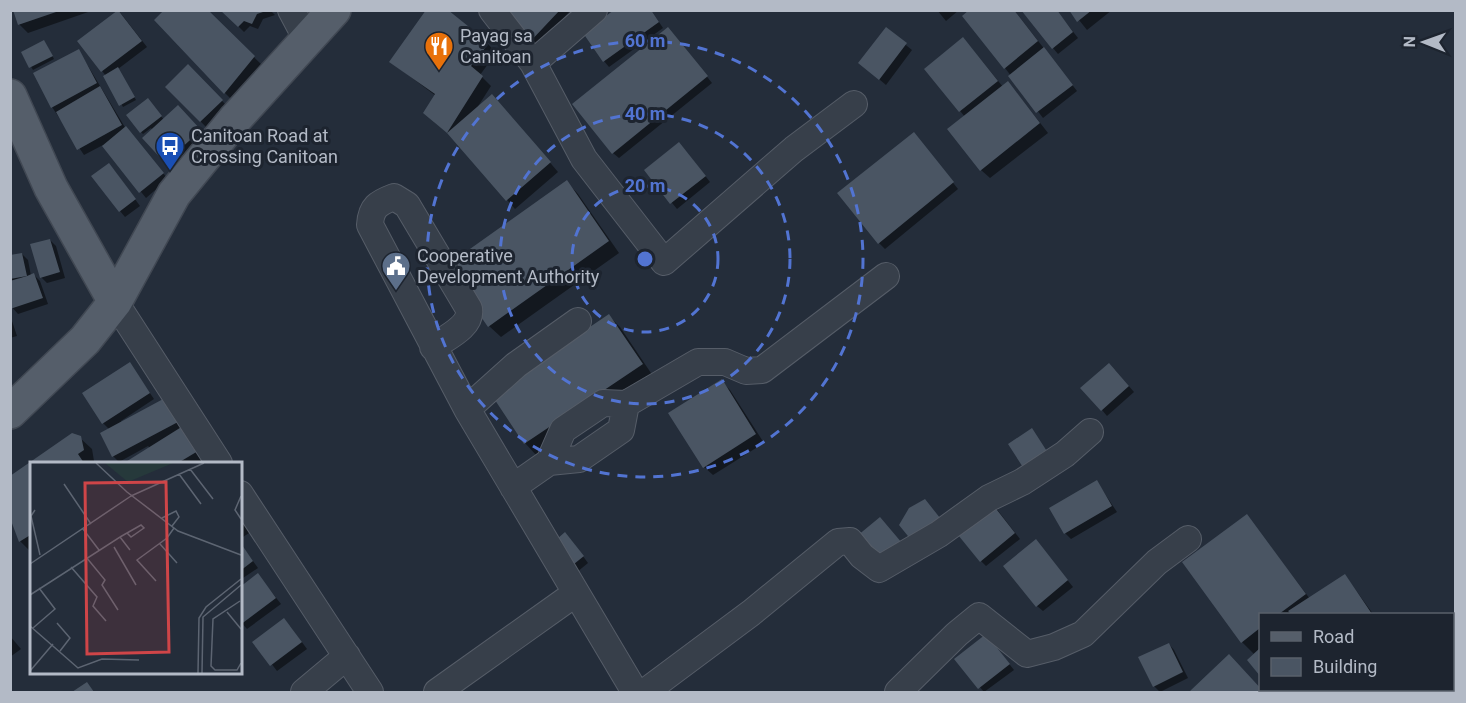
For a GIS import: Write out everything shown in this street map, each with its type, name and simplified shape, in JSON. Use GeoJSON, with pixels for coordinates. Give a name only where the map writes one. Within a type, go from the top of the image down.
{"type":"FeatureCollection","features":[{"type":"Feature","properties":{"kind":"main road"},"geometry":{"type":"LineString","coordinates":[[10,412],[85,340],[109,292],[174,194],[236,118],[334,10]]}},
{"type":"Feature","properties":{"kind":"main road"},"geometry":{"type":"LineString","coordinates":[[10,96],[51,188],[109,292]]}},
{"type":"Feature","properties":{"kind":"street"},"geometry":{"type":"LineString","coordinates":[[291,10],[307,40]]}},
{"type":"Feature","properties":{"kind":"street"},"geometry":{"type":"LineString","coordinates":[[492,10],[533,63],[584,159],[664,262],[794,149],[854,104]]}},
{"type":"Feature","properties":{"kind":"street"},"geometry":{"type":"LineString","coordinates":[[533,63],[594,10]]}},
{"type":"Feature","properties":{"kind":"street"},"geometry":{"type":"LineString","coordinates":[[433,347],[466,323],[470,315],[469,309],[407,205],[394,197],[379,202],[371,211],[370,225],[433,347],[467,409],[635,693]]}},
{"type":"Feature","properties":{"kind":"street"},"geometry":{"type":"LineString","coordinates":[[513,488],[549,462],[579,459],[621,430],[626,404],[698,362],[725,362],[746,371],[762,370],[886,276]]}},
{"type":"Feature","properties":{"kind":"street"},"geometry":{"type":"LineString","coordinates":[[109,292],[218,462]]}},
{"type":"Feature","properties":{"kind":"street"},"geometry":{"type":"LineString","coordinates":[[467,409],[516,365],[578,321]]}},
{"type":"Feature","properties":{"kind":"street"},"geometry":{"type":"LineString","coordinates":[[645,693],[751,613],[838,542],[850,541],[862,556],[879,569],[939,534],[989,498],[1022,482],[1065,454],[1090,432]]}},
{"type":"Feature","properties":{"kind":"street"},"geometry":{"type":"LineString","coordinates":[[242,497],[370,693]]}},
{"type":"Feature","properties":{"kind":"street"},"geometry":{"type":"LineString","coordinates":[[898,693],[957,634],[979,616],[1027,654],[1054,647],[1083,634],[1157,562],[1188,539]]}},
{"type":"Feature","properties":{"kind":"street"},"geometry":{"type":"LineString","coordinates":[[437,693],[576,593]]}},
{"type":"Feature","properties":{"kind":"street"},"geometry":{"type":"LineString","coordinates":[[304,693],[347,656]]}},
{"type":"Feature","properties":{"kind":"building"},"geometry":{"type":"Polygon","coordinates":[[[13,10],[59,10],[59,11],[18,25],[13,10]]]}},
{"type":"Feature","properties":{"kind":"building"},"geometry":{"type":"Polygon","coordinates":[[[118,10],[142,41],[101,72],[77,41],[118,10]]]}},
{"type":"Feature","properties":{"kind":"building"},"geometry":{"type":"Polygon","coordinates":[[[164,10],[208,10],[255,56],[224,94],[154,20],[164,10]]]}},
{"type":"Feature","properties":{"kind":"building"},"geometry":{"type":"Polygon","coordinates":[[[220,10],[266,11],[257,14],[252,24],[244,21],[238,27],[220,10]]]}},
{"type":"Feature","properties":{"kind":"building","name":"Payag sa Canitoan"},"geometry":{"type":"Polygon","coordinates":[[[426,10],[448,10],[489,43],[471,66],[483,76],[447,133],[423,113],[435,94],[389,62],[426,10]]]}},
{"type":"Feature","properties":{"kind":"building"},"geometry":{"type":"Polygon","coordinates":[[[502,10],[560,10],[527,45],[502,10]]]}},
{"type":"Feature","properties":{"kind":"building"},"geometry":{"type":"Polygon","coordinates":[[[614,10],[651,10],[659,22],[603,62],[583,33],[614,10]]]}},
{"type":"Feature","properties":{"kind":"building"},"geometry":{"type":"Polygon","coordinates":[[[969,10],[1014,10],[1038,41],[1004,69],[962,16],[969,10]]]}},
{"type":"Feature","properties":{"kind":"building"},"geometry":{"type":"Polygon","coordinates":[[[1021,10],[1057,10],[1073,32],[1052,49],[1021,10]]]}},
{"type":"Feature","properties":{"kind":"building"},"geometry":{"type":"Polygon","coordinates":[[[1069,10],[1092,10],[1077,22],[1069,10]]]}},
{"type":"Feature","properties":{"kind":"building"},"geometry":{"type":"Polygon","coordinates":[[[668,27],[708,76],[612,154],[572,104],[668,27]]]}},
{"type":"Feature","properties":{"kind":"building"},"geometry":{"type":"Polygon","coordinates":[[[886,27],[907,43],[879,80],[858,63],[886,27]]]}},
{"type":"Feature","properties":{"kind":"building"},"geometry":{"type":"Polygon","coordinates":[[[963,37],[998,81],[959,112],[924,69],[963,37]]]}},
{"type":"Feature","properties":{"kind":"building"},"geometry":{"type":"Polygon","coordinates":[[[44,40],[53,56],[29,68],[21,52],[44,40]]]}},
{"type":"Feature","properties":{"kind":"building"},"geometry":{"type":"Polygon","coordinates":[[[1044,47],[1073,85],[1036,113],[1008,76],[1044,47]]]}},
{"type":"Feature","properties":{"kind":"building"},"geometry":{"type":"Polygon","coordinates":[[[79,49],[97,83],[51,108],[33,73],[79,49]]]}},
{"type":"Feature","properties":{"kind":"building"},"geometry":{"type":"Polygon","coordinates":[[[188,64],[223,100],[200,122],[165,87],[188,64]]]}},
{"type":"Feature","properties":{"kind":"building"},"geometry":{"type":"Polygon","coordinates":[[[118,67],[135,97],[119,106],[103,76],[118,67]]]}},
{"type":"Feature","properties":{"kind":"building"},"geometry":{"type":"Polygon","coordinates":[[[1008,81],[1040,123],[980,171],[947,129],[1008,81]]]}},
{"type":"Feature","properties":{"kind":"building"},"geometry":{"type":"Polygon","coordinates":[[[100,86],[122,125],[77,150],[56,112],[100,86]]]}},
{"type":"Feature","properties":{"kind":"building"},"geometry":{"type":"Polygon","coordinates":[[[492,94],[551,162],[506,201],[447,133],[492,94]]]}},
{"type":"Feature","properties":{"kind":"building"},"geometry":{"type":"Polygon","coordinates":[[[148,98],[162,116],[140,133],[126,115],[148,98]]]}},
{"type":"Feature","properties":{"kind":"building"},"geometry":{"type":"Polygon","coordinates":[[[178,105],[201,130],[165,163],[142,138],[178,105]]]}},
{"type":"Feature","properties":{"kind":"building"},"geometry":{"type":"Polygon","coordinates":[[[126,126],[164,173],[139,193],[102,146],[126,126]]]}},
{"type":"Feature","properties":{"kind":"building"},"geometry":{"type":"Polygon","coordinates":[[[914,132],[954,182],[878,244],[837,193],[914,132]]]}},
{"type":"Feature","properties":{"kind":"building"},"geometry":{"type":"Polygon","coordinates":[[[679,142],[706,176],[670,204],[644,170],[679,142]]]}},
{"type":"Feature","properties":{"kind":"building"},"geometry":{"type":"Polygon","coordinates":[[[109,163],[136,199],[119,212],[91,176],[109,163]]]}},
{"type":"Feature","properties":{"kind":"building"},"geometry":{"type":"Polygon","coordinates":[[[567,180],[609,241],[488,327],[446,266],[567,180]]]}},
{"type":"Feature","properties":{"kind":"building"},"geometry":{"type":"Polygon","coordinates":[[[50,239],[60,272],[40,278],[30,244],[50,239]]]}},
{"type":"Feature","properties":{"kind":"building"},"geometry":{"type":"Polygon","coordinates":[[[22,253],[27,276],[10,279],[10,255],[22,253]]]}},
{"type":"Feature","properties":{"kind":"building"},"geometry":{"type":"Polygon","coordinates":[[[34,273],[43,298],[10,309],[10,281],[34,273]]]}},
{"type":"Feature","properties":{"kind":"building"},"geometry":{"type":"Polygon","coordinates":[[[609,314],[643,364],[524,444],[491,394],[609,314]]]}},
{"type":"Feature","properties":{"kind":"building"},"geometry":{"type":"Polygon","coordinates":[[[130,362],[150,393],[102,424],[82,393],[130,362]]]}},
{"type":"Feature","properties":{"kind":"building"},"geometry":{"type":"Polygon","coordinates":[[[1109,363],[1129,386],[1101,411],[1080,388],[1109,363]]]}},
{"type":"Feature","properties":{"kind":"building"},"geometry":{"type":"Polygon","coordinates":[[[722,379],[756,434],[703,468],[668,413],[722,379]]]}},
{"type":"Feature","properties":{"kind":"building"},"geometry":{"type":"Polygon","coordinates":[[[165,398],[178,422],[112,457],[100,433],[165,398]]]}},
{"type":"Feature","properties":{"kind":"building"},"geometry":{"type":"Polygon","coordinates":[[[183,426],[198,451],[180,462],[126,462],[183,426]]]}},
{"type":"Feature","properties":{"kind":"building"},"geometry":{"type":"Polygon","coordinates":[[[1032,428],[1050,456],[1026,472],[1008,444],[1032,428]]]}},
{"type":"Feature","properties":{"kind":"building"},"geometry":{"type":"Polygon","coordinates":[[[72,433],[81,436],[84,450],[78,454],[83,462],[30,462],[72,433]]]}},
{"type":"Feature","properties":{"kind":"building"},"geometry":{"type":"Polygon","coordinates":[[[30,462],[30,535],[19,542],[10,518],[10,476],[30,462]]]}},
{"type":"Feature","properties":{"kind":"building"},"geometry":{"type":"Polygon","coordinates":[[[1097,480],[1112,506],[1064,534],[1049,508],[1097,480]]]}},
{"type":"Feature","properties":{"kind":"building"},"geometry":{"type":"Polygon","coordinates":[[[925,499],[944,523],[916,546],[899,525],[909,508],[925,499]]]}},
{"type":"Feature","properties":{"kind":"building"},"geometry":{"type":"Polygon","coordinates":[[[990,501],[1015,533],[980,562],[954,530],[990,501]]]}},
{"type":"Feature","properties":{"kind":"building"},"geometry":{"type":"Polygon","coordinates":[[[1247,514],[1306,594],[1280,613],[1259,613],[1259,629],[1241,643],[1182,562],[1247,514]]]}},
{"type":"Feature","properties":{"kind":"building"},"geometry":{"type":"Polygon","coordinates":[[[880,517],[902,543],[879,563],[857,536],[880,517]]]}},
{"type":"Feature","properties":{"kind":"building"},"geometry":{"type":"Polygon","coordinates":[[[565,532],[584,556],[564,572],[549,546],[565,532]]]}},
{"type":"Feature","properties":{"kind":"building"},"geometry":{"type":"Polygon","coordinates":[[[1036,539],[1068,580],[1036,607],[1003,566],[1036,539]]]}},
{"type":"Feature","properties":{"kind":"building"},"geometry":{"type":"Polygon","coordinates":[[[242,545],[253,561],[242,569],[242,545]]]}},
{"type":"Feature","properties":{"kind":"building"},"geometry":{"type":"Polygon","coordinates":[[[258,573],[276,598],[242,624],[242,585],[258,573]]]}},
{"type":"Feature","properties":{"kind":"building"},"geometry":{"type":"Polygon","coordinates":[[[1345,574],[1371,613],[1290,613],[1288,611],[1345,574]]]}},
{"type":"Feature","properties":{"kind":"building"},"geometry":{"type":"Polygon","coordinates":[[[284,618],[302,642],[270,666],[252,642],[284,618]]]}},
{"type":"Feature","properties":{"kind":"building"},"geometry":{"type":"Polygon","coordinates":[[[986,634],[1010,664],[978,689],[954,659],[986,634]]]}},
{"type":"Feature","properties":{"kind":"building"},"geometry":{"type":"Polygon","coordinates":[[[1169,643],[1183,672],[1153,687],[1138,657],[1169,643]]]}},
{"type":"Feature","properties":{"kind":"building"},"geometry":{"type":"Polygon","coordinates":[[[1259,649],[1259,675],[1247,660],[1259,649]]]}},
{"type":"Feature","properties":{"kind":"building"},"geometry":{"type":"Polygon","coordinates":[[[1229,654],[1259,687],[1259,691],[1264,692],[1191,692],[1229,654]]]}},
{"type":"Feature","properties":{"kind":"building"},"geometry":{"type":"Polygon","coordinates":[[[87,682],[94,692],[72,692],[87,682]]]}},
{"type":"Feature","properties":{"kind":"building"},"geometry":{"type":"Polygon","coordinates":[[[1414,691],[1453,691],[1452,692],[1414,691]]]}},
{"type":"Feature","properties":{"kind":"place","name":"Payag sa Canitoan"},"geometry":{"type":"Point","coordinates":[439,72]}},
{"type":"Feature","properties":{"kind":"place","name":"Canitoan Road at Crossing Canitoan"},"geometry":{"type":"Point","coordinates":[170,172]}},
{"type":"Feature","properties":{"kind":"place","name":"Cooperative Development Authority"},"geometry":{"type":"Point","coordinates":[396,292]}}]}
